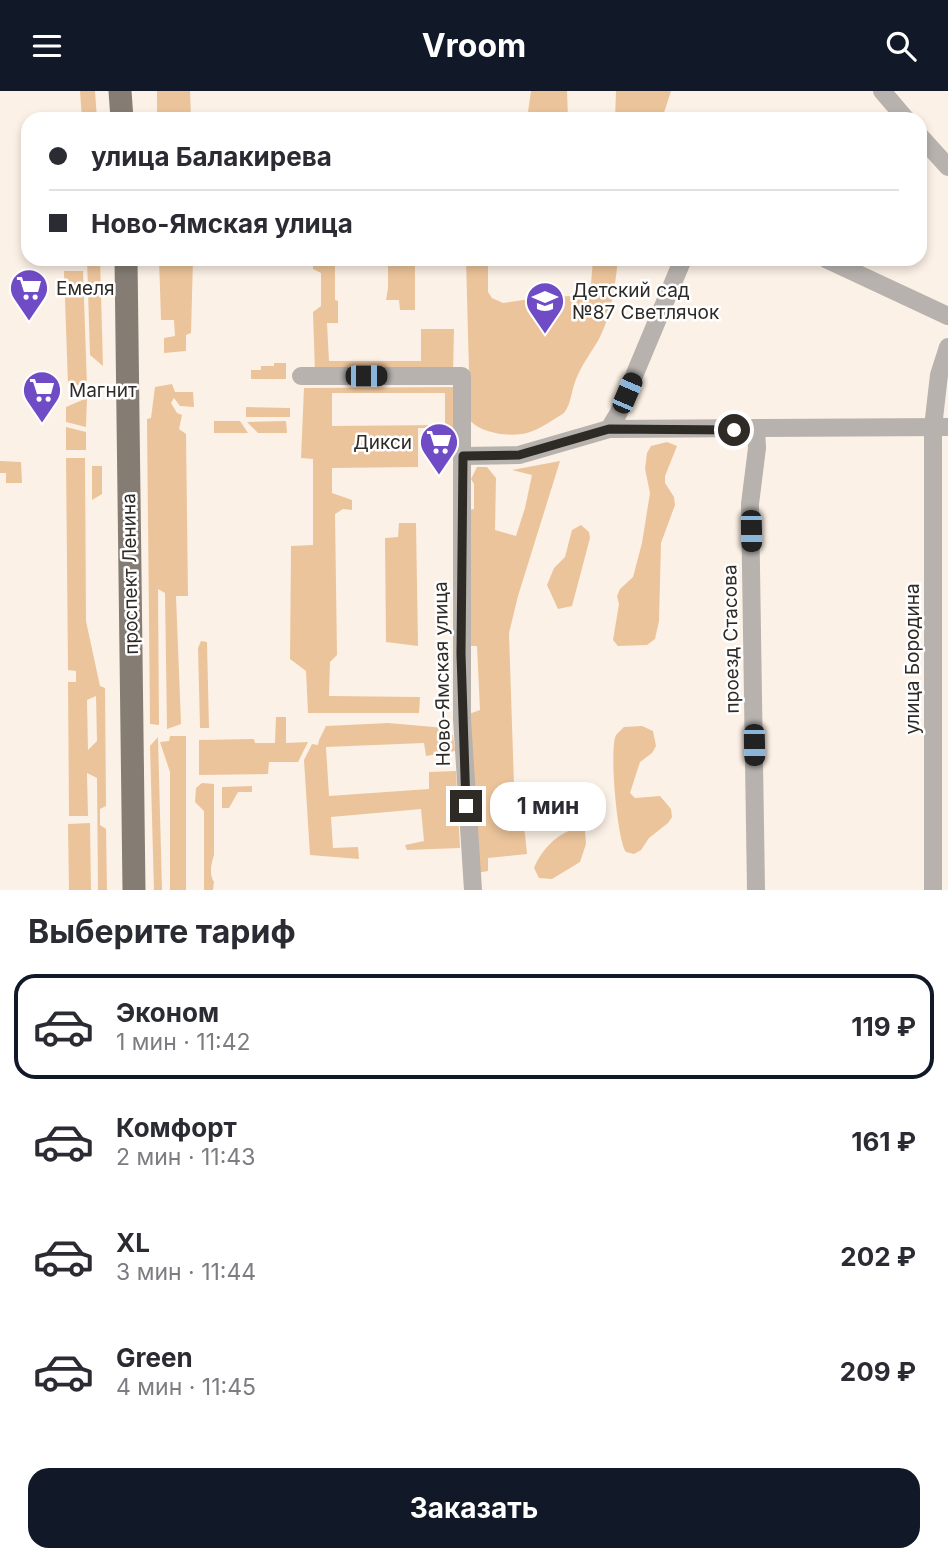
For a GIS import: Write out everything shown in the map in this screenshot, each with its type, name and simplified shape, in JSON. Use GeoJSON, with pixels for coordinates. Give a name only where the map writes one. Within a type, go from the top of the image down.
{"type":"FeatureCollection","features":[{"type":"Feature","properties":{"kind":"main road"},"geometry":{"type":"LineString","coordinates":[[120,91],[122,112]]}},
{"type":"Feature","properties":{"kind":"main road","name":"проспект Ленина"},"geometry":{"type":"LineString","coordinates":[[126,266],[134,890]]}},
{"type":"Feature","properties":{"kind":"street"},"geometry":{"type":"LineString","coordinates":[[882,91],[900,112]]}},
{"type":"Feature","properties":{"kind":"street"},"geometry":{"type":"LineString","coordinates":[[927,144],[948,167]]}},
{"type":"Feature","properties":{"kind":"street"},"geometry":{"type":"LineString","coordinates":[[609,429],[618,414],[680,266]]}},
{"type":"Feature","properties":{"kind":"street"},"geometry":{"type":"LineString","coordinates":[[841,266],[948,316]]}},
{"type":"Feature","properties":{"kind":"street","name":"улица Бородина"},"geometry":{"type":"LineString","coordinates":[[933,890],[939,375],[948,347]]}},
{"type":"Feature","properties":{"kind":"street","name":"Ново-Ямская улица"},"geometry":{"type":"LineString","coordinates":[[301,376],[462,376],[462,719],[472,890]]}},
{"type":"Feature","properties":{"kind":"street"},"geometry":{"type":"LineString","coordinates":[[463,456],[519,455],[609,429],[940,427]]}},
{"type":"Feature","properties":{"kind":"street","name":"проезд Стасова"},"geometry":{"type":"LineString","coordinates":[[756,429],[757,448],[750,505],[756,890]]}},
{"type":"Feature","properties":{"kind":"shaded area"},"geometry":{"type":"Polygon","coordinates":[[[80,91],[95,91],[96,112],[82,112],[80,91]]]}},
{"type":"Feature","properties":{"kind":"shaded area"},"geometry":{"type":"Polygon","coordinates":[[[157,91],[190,91],[191,112],[157,112],[157,91]]]}},
{"type":"Feature","properties":{"kind":"shaded area"},"geometry":{"type":"Polygon","coordinates":[[[531,91],[567,91],[568,112],[528,112],[531,91]]]}},
{"type":"Feature","properties":{"kind":"shaded area"},"geometry":{"type":"Polygon","coordinates":[[[616,91],[671,91],[664,112],[615,112],[616,91]]]}},
{"type":"Feature","properties":{"kind":"shaded area"},"geometry":{"type":"Polygon","coordinates":[[[87,266],[100,266],[103,366],[90,355],[87,266]]]}},
{"type":"Feature","properties":{"kind":"shaded area"},"geometry":{"type":"Polygon","coordinates":[[[159,266],[193,266],[191,333],[186,335],[186,351],[164,353],[164,338],[175,336],[174,320],[161,320],[159,266]]]}},
{"type":"Feature","properties":{"kind":"shaded area"},"geometry":{"type":"Polygon","coordinates":[[[313,266],[335,266],[338,323],[327,323],[329,361],[421,361],[421,329],[454,329],[453,373],[315,373],[313,312],[321,306],[321,273],[313,269],[313,266]]]}},
{"type":"Feature","properties":{"kind":"shaded area"},"geometry":{"type":"Polygon","coordinates":[[[388,266],[415,266],[415,310],[400,310],[399,300],[386,300],[388,266]]]}},
{"type":"Feature","properties":{"kind":"shaded area","name":"Детский сад №87 Светлячок"},"geometry":{"type":"Polygon","coordinates":[[[466,266],[488,266],[488,292],[492,298],[503,303],[572,296],[585,292],[591,284],[592,266],[617,266],[607,320],[577,376],[564,413],[543,426],[515,435],[480,428],[468,418],[470,409],[466,266]]]}},
{"type":"Feature","properties":{"kind":"shaded area"},"geometry":{"type":"Polygon","coordinates":[[[64,271],[83,271],[87,385],[68,385],[64,271]]]}},
{"type":"Feature","properties":{"kind":"shaded area"},"geometry":{"type":"Polygon","coordinates":[[[274,363],[286,363],[286,379],[251,379],[251,370],[261,370],[261,366],[274,366],[274,363]]]}},
{"type":"Feature","properties":{"kind":"shaded area"},"geometry":{"type":"Polygon","coordinates":[[[172,384],[175,392],[193,392],[194,407],[180,406],[174,398],[171,403],[177,413],[182,415],[179,429],[186,434],[188,596],[176,596],[181,724],[167,729],[165,593],[158,589],[159,725],[150,724],[147,419],[151,418],[155,387],[172,384]]]}},
{"type":"Feature","properties":{"kind":"shaded area"},"geometry":{"type":"Polygon","coordinates":[[[457,387],[457,436],[440,436],[438,428],[418,428],[418,467],[332,468],[332,493],[352,500],[352,510],[343,509],[335,514],[337,655],[330,662],[329,696],[420,697],[419,713],[308,713],[306,671],[290,659],[291,546],[313,545],[313,459],[301,458],[304,388],[457,387]],[[332,393],[332,426],[445,425],[445,393],[332,393]]]}},
{"type":"Feature","properties":{"kind":"shaded area"},"geometry":{"type":"Polygon","coordinates":[[[87,398],[86,427],[66,422],[66,407],[87,398]]]}},
{"type":"Feature","properties":{"kind":"shaded area"},"geometry":{"type":"Polygon","coordinates":[[[246,407],[290,408],[290,417],[246,417],[246,407]]]}},
{"type":"Feature","properties":{"kind":"shaded area"},"geometry":{"type":"Polygon","coordinates":[[[214,421],[240,421],[248,433],[214,433],[214,421]]]}},
{"type":"Feature","properties":{"kind":"shaded area"},"geometry":{"type":"Polygon","coordinates":[[[286,421],[287,433],[258,433],[247,422],[286,421]]]}},
{"type":"Feature","properties":{"kind":"shaded area"},"geometry":{"type":"Polygon","coordinates":[[[66,427],[86,432],[86,450],[66,450],[66,427]]]}},
{"type":"Feature","properties":{"kind":"shaded area"},"geometry":{"type":"Polygon","coordinates":[[[667,442],[677,446],[665,476],[665,483],[674,497],[675,505],[661,543],[659,621],[655,639],[647,645],[618,646],[613,640],[619,604],[617,596],[620,589],[633,577],[650,493],[645,469],[647,453],[651,446],[667,442]]]}},
{"type":"Feature","properties":{"kind":"shaded area"},"geometry":{"type":"Polygon","coordinates":[[[66,458],[85,458],[86,621],[100,686],[105,688],[106,806],[100,809],[100,825],[106,829],[107,890],[98,890],[97,778],[87,773],[88,816],[69,816],[68,682],[76,682],[76,671],[68,670],[66,458]],[[96,696],[87,700],[88,750],[97,741],[96,696]]]}},
{"type":"Feature","properties":{"kind":"shaded area"},"geometry":{"type":"Polygon","coordinates":[[[0,461],[21,462],[22,483],[6,483],[6,473],[0,473],[0,461]]]}},
{"type":"Feature","properties":{"kind":"shaded area"},"geometry":{"type":"Polygon","coordinates":[[[560,461],[509,633],[514,785],[527,854],[488,858],[488,871],[477,873],[469,714],[480,710],[477,646],[469,646],[468,510],[474,509],[474,484],[471,479],[477,467],[487,467],[496,478],[495,530],[516,536],[532,475],[512,470],[560,461]]]}},
{"type":"Feature","properties":{"kind":"shaded area"},"geometry":{"type":"Polygon","coordinates":[[[92,466],[102,466],[102,494],[92,500],[92,466]]]}},
{"type":"Feature","properties":{"kind":"shaded area"},"geometry":{"type":"Polygon","coordinates":[[[399,523],[416,523],[418,646],[386,642],[385,538],[398,537],[399,523]]]}},
{"type":"Feature","properties":{"kind":"shaded area"},"geometry":{"type":"Polygon","coordinates":[[[581,525],[589,532],[590,538],[572,606],[558,609],[547,585],[554,568],[565,557],[572,530],[581,525]]]}},
{"type":"Feature","properties":{"kind":"shaded area"},"geometry":{"type":"Polygon","coordinates":[[[201,641],[207,642],[209,728],[200,728],[198,648],[201,641]]]}},
{"type":"Feature","properties":{"kind":"shaded area"},"geometry":{"type":"Polygon","coordinates":[[[276,717],[286,717],[286,743],[308,742],[298,762],[269,762],[268,774],[199,775],[199,740],[254,739],[255,743],[275,743],[276,717]]]}},
{"type":"Feature","properties":{"kind":"shaded area"},"geometry":{"type":"Polygon","coordinates":[[[388,723],[445,728],[453,735],[455,751],[426,756],[424,743],[326,747],[329,796],[429,789],[429,772],[456,771],[460,848],[407,850],[405,845],[424,841],[421,809],[331,817],[333,848],[358,847],[359,859],[310,855],[304,760],[312,744],[318,745],[326,726],[388,723]]]}},
{"type":"Feature","properties":{"kind":"shaded area"},"geometry":{"type":"Polygon","coordinates":[[[642,726],[653,731],[656,746],[652,753],[640,762],[630,793],[635,798],[660,796],[671,809],[672,817],[634,854],[626,852],[620,831],[613,757],[616,735],[624,727],[642,726]]]}},
{"type":"Feature","properties":{"kind":"shaded area"},"geometry":{"type":"Polygon","coordinates":[[[170,736],[186,736],[186,890],[170,890],[170,772],[160,742],[169,741],[170,736]]]}},
{"type":"Feature","properties":{"kind":"shaded area"},"geometry":{"type":"Polygon","coordinates":[[[158,737],[162,890],[154,890],[150,746],[158,737]]]}},
{"type":"Feature","properties":{"kind":"shaded area"},"geometry":{"type":"Polygon","coordinates":[[[202,783],[214,784],[214,855],[211,869],[213,890],[204,890],[204,811],[195,802],[196,788],[202,783]]]}},
{"type":"Feature","properties":{"kind":"shaded area"},"geometry":{"type":"Polygon","coordinates":[[[252,786],[252,792],[238,792],[229,808],[222,808],[222,787],[252,786]]]}},
{"type":"Feature","properties":{"kind":"shaded area"},"geometry":{"type":"Polygon","coordinates":[[[90,823],[91,890],[69,890],[68,824],[90,823]]]}},
{"type":"Feature","properties":{"kind":"shaded area"},"geometry":{"type":"Polygon","coordinates":[[[578,828],[585,831],[586,844],[580,862],[552,879],[539,878],[534,868],[546,848],[564,833],[578,828]]]}},
{"type":"Feature","properties":{"kind":"place","name":"Емеля"},"geometry":{"type":"Point","coordinates":[29,322]}},
{"type":"Feature","properties":{"kind":"place","name":"Детский сад №87 Светлячок"},"geometry":{"type":"Point","coordinates":[545,335]}},
{"type":"Feature","properties":{"kind":"place","name":"Магнит"},"geometry":{"type":"Point","coordinates":[42,424]}},
{"type":"Feature","properties":{"kind":"place","name":"Дикси"},"geometry":{"type":"Point","coordinates":[439,476]}},
{"type":"Feature","properties":{"kind":"route"},"geometry":{"type":"LineString","coordinates":[[466,806],[461,654],[463,456],[519,455],[609,429],[734,430]]}}]}
